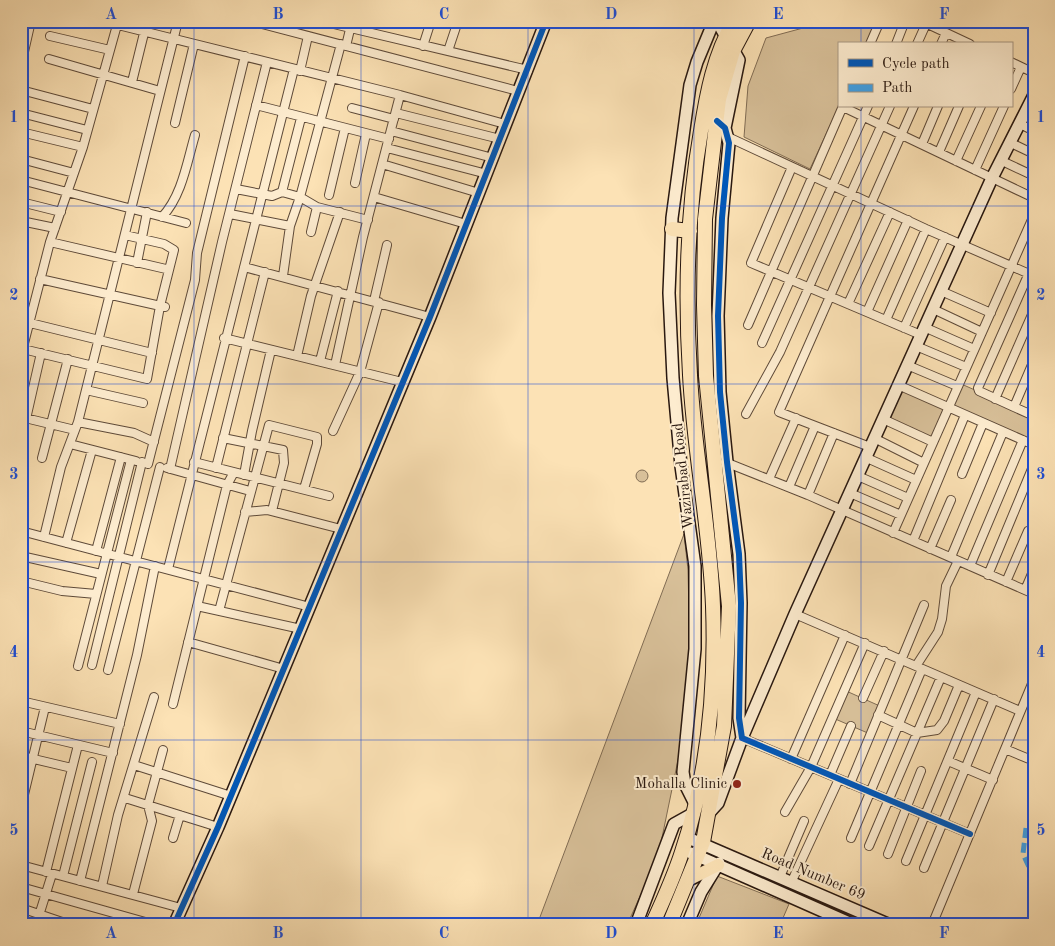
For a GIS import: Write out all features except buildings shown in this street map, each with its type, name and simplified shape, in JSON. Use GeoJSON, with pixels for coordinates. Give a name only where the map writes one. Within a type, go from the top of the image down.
{"type":"FeatureCollection","features":[{"type":"Feature","properties":{"kind":"highway","name":"Wazirabad Road"},"geometry":{"type":"LineString","coordinates":[[652,925],[682,851],[708,738],[713,606],[690,377],[687,300],[690,231],[697,155],[718,122],[718,52],[733,27],[749,21]]}},
{"type":"Feature","properties":{"kind":"highway","name":"Wazirabad Road"},"geometry":{"type":"LineString","coordinates":[[669,925],[700,849],[724,726],[729,606],[720,460],[706,376],[704,305],[706,219],[718,122],[726,74],[733,51],[733,27]]}},
{"type":"Feature","properties":{"kind":"highway"},"geometry":{"type":"LineString","coordinates":[[672,229],[690,231]]}},
{"type":"Feature","properties":{"kind":"main road"},"geometry":{"type":"LineString","coordinates":[[688,880],[718,865]]}},
{"type":"Feature","properties":{"kind":"street"},"geometry":{"type":"LineString","coordinates":[[21,65],[31,21]]}},
{"type":"Feature","properties":{"kind":"street"},"geometry":{"type":"LineString","coordinates":[[102,21],[400,95],[505,124]]}},
{"type":"Feature","properties":{"kind":"street"},"geometry":{"type":"LineString","coordinates":[[132,82],[147,21]]}},
{"type":"Feature","properties":{"kind":"street"},"geometry":{"type":"LineString","coordinates":[[44,538],[61,467],[77,426],[132,208],[172,38],[178,21]]}},
{"type":"Feature","properties":{"kind":"street"},"geometry":{"type":"LineString","coordinates":[[251,21],[269,24],[518,91]]}},
{"type":"Feature","properties":{"kind":"street"},"geometry":{"type":"LineString","coordinates":[[321,21],[351,25],[423,46],[528,70]]}},
{"type":"Feature","properties":{"kind":"street"},"geometry":{"type":"LineString","coordinates":[[448,51],[458,21]]}},
{"type":"Feature","properties":{"kind":"street"},"geometry":{"type":"LineString","coordinates":[[174,925],[218,827],[430,317],[546,21]]}},
{"type":"Feature","properties":{"kind":"street"},"geometry":{"type":"LineString","coordinates":[[636,925],[674,824],[693,809],[683,772],[689,732],[695,649],[695,566],[681,466],[673,378],[670,293],[672,229],[679,152],[690,85],[697,62],[716,21],[733,27]]}},
{"type":"Feature","properties":{"kind":"street"},"geometry":{"type":"LineString","coordinates":[[871,42],[880,21]]}},
{"type":"Feature","properties":{"kind":"street"},"geometry":{"type":"LineString","coordinates":[[897,42],[906,21]]}},
{"type":"Feature","properties":{"kind":"street"},"geometry":{"type":"LineString","coordinates":[[423,46],[428,22]]}},
{"type":"Feature","properties":{"kind":"street"},"geometry":{"type":"LineString","coordinates":[[918,42],[923,22],[965,42]]}},
{"type":"Feature","properties":{"kind":"street"},"geometry":{"type":"LineString","coordinates":[[117,25],[69,193],[54,228],[22,352],[41,353],[92,364],[147,379],[174,250],[164,244],[125,235]]}},
{"type":"Feature","properties":{"kind":"street"},"geometry":{"type":"LineString","coordinates":[[282,276],[290,226],[300,198],[331,78],[351,25]]}},
{"type":"Feature","properties":{"kind":"street"},"geometry":{"type":"LineString","coordinates":[[943,42],[946,33]]}},
{"type":"Feature","properties":{"kind":"street"},"geometry":{"type":"LineString","coordinates":[[50,36],[110,50]]}},
{"type":"Feature","properties":{"kind":"street"},"geometry":{"type":"LineString","coordinates":[[168,569],[224,338],[283,112],[308,36]]}},
{"type":"Feature","properties":{"kind":"street"},"geometry":{"type":"LineString","coordinates":[[175,123],[194,44]]}},
{"type":"Feature","properties":{"kind":"street"},"geometry":{"type":"LineString","coordinates":[[92,666],[145,463],[154,442],[195,280],[196,253],[245,56]]}},
{"type":"Feature","properties":{"kind":"street"},"geometry":{"type":"LineString","coordinates":[[49,59],[160,91]]}},
{"type":"Feature","properties":{"kind":"street"},"geometry":{"type":"LineString","coordinates":[[170,469],[267,62]]}},
{"type":"Feature","properties":{"kind":"street"},"geometry":{"type":"LineString","coordinates":[[1012,62],[1034,73]]}},
{"type":"Feature","properties":{"kind":"street"},"geometry":{"type":"LineString","coordinates":[[1012,87],[1021,67]]}},
{"type":"Feature","properties":{"kind":"street"},"geometry":{"type":"LineString","coordinates":[[21,90],[93,110]]}},
{"type":"Feature","properties":{"kind":"street"},"geometry":{"type":"LineString","coordinates":[[334,365],[400,95]]}},
{"type":"Feature","properties":{"kind":"street"},"geometry":{"type":"LineString","coordinates":[[708,814],[718,803],[742,738],[795,614],[992,178],[1020,124],[1031,108],[1034,95]]}},
{"type":"Feature","properties":{"kind":"street"},"geometry":{"type":"LineString","coordinates":[[256,105],[366,134],[390,135],[493,158]]}},
{"type":"Feature","properties":{"kind":"street"},"geometry":{"type":"LineString","coordinates":[[352,108],[500,139]]}},
{"type":"Feature","properties":{"kind":"street"},"geometry":{"type":"LineString","coordinates":[[748,325],[843,108]]}},
{"type":"Feature","properties":{"kind":"street"},"geometry":{"type":"LineString","coordinates":[[845,108],[1034,198]]}},
{"type":"Feature","properties":{"kind":"street"},"geometry":{"type":"LineString","coordinates":[[762,343],[867,108]]}},
{"type":"Feature","properties":{"kind":"street"},"geometry":{"type":"LineString","coordinates":[[746,414],[780,352],[889,108]]}},
{"type":"Feature","properties":{"kind":"street"},"geometry":{"type":"LineString","coordinates":[[913,108],[779,412],[870,448],[924,463]]}},
{"type":"Feature","properties":{"kind":"street"},"geometry":{"type":"LineString","coordinates":[[922,144],[937,108]]}},
{"type":"Feature","properties":{"kind":"street"},"geometry":{"type":"LineString","coordinates":[[939,152],[958,108]]}},
{"type":"Feature","properties":{"kind":"street"},"geometry":{"type":"LineString","coordinates":[[956,161],[980,108]]}},
{"type":"Feature","properties":{"kind":"street"},"geometry":{"type":"LineString","coordinates":[[976,170],[1003,108]]}},
{"type":"Feature","properties":{"kind":"street"},"geometry":{"type":"LineString","coordinates":[[21,113],[87,130]]}},
{"type":"Feature","properties":{"kind":"street"},"geometry":{"type":"LineString","coordinates":[[282,192],[301,118]]}},
{"type":"Feature","properties":{"kind":"street"},"geometry":{"type":"LineString","coordinates":[[718,122],[792,168],[1031,274],[978,388],[979,391],[1034,416]]}},
{"type":"Feature","properties":{"kind":"street"},"geometry":{"type":"LineString","coordinates":[[1020,124],[1034,131]]}},
{"type":"Feature","properties":{"kind":"street"},"geometry":{"type":"LineString","coordinates":[[329,194],[345,128]]}},
{"type":"Feature","properties":{"kind":"street"},"geometry":{"type":"LineString","coordinates":[[21,132],[83,147]]}},
{"type":"Feature","properties":{"kind":"street"},"geometry":{"type":"LineString","coordinates":[[355,183],[366,134]]}},
{"type":"Feature","properties":{"kind":"street"},"geometry":{"type":"LineString","coordinates":[[162,216],[170,208],[180,185],[195,135]]}},
{"type":"Feature","properties":{"kind":"street"},"geometry":{"type":"LineString","coordinates":[[1011,143],[1034,154]]}},
{"type":"Feature","properties":{"kind":"street"},"geometry":{"type":"LineString","coordinates":[[386,148],[487,174]]}},
{"type":"Feature","properties":{"kind":"street"},"geometry":{"type":"LineString","coordinates":[[21,159],[74,173]]}},
{"type":"Feature","properties":{"kind":"street"},"geometry":{"type":"LineString","coordinates":[[1002,161],[1034,176]]}},
{"type":"Feature","properties":{"kind":"street"},"geometry":{"type":"LineString","coordinates":[[382,164],[479,194]]}},
{"type":"Feature","properties":{"kind":"street"},"geometry":{"type":"LineString","coordinates":[[792,168],[751,263],[904,328],[920,336],[966,367]]}},
{"type":"Feature","properties":{"kind":"street"},"geometry":{"type":"LineString","coordinates":[[21,180],[186,223]]}},
{"type":"Feature","properties":{"kind":"street"},"geometry":{"type":"LineString","coordinates":[[236,189],[272,196],[282,192],[317,206],[368,220]]}},
{"type":"Feature","properties":{"kind":"street"},"geometry":{"type":"LineString","coordinates":[[374,197],[466,224]]}},
{"type":"Feature","properties":{"kind":"street"},"geometry":{"type":"LineString","coordinates":[[21,202],[61,212]]}},
{"type":"Feature","properties":{"kind":"street"},"geometry":{"type":"LineString","coordinates":[[311,232],[317,206]]}},
{"type":"Feature","properties":{"kind":"street"},"geometry":{"type":"LineString","coordinates":[[137,263],[147,212]]}},
{"type":"Feature","properties":{"kind":"street"},"geometry":{"type":"LineString","coordinates":[[297,356],[315,285],[340,212]]}},
{"type":"Feature","properties":{"kind":"street"},"geometry":{"type":"LineString","coordinates":[[848,304],[890,212]]}},
{"type":"Feature","properties":{"kind":"street"},"geometry":{"type":"LineString","coordinates":[[230,214],[290,226]]}},
{"type":"Feature","properties":{"kind":"street"},"geometry":{"type":"LineString","coordinates":[[893,533],[1034,215]]}},
{"type":"Feature","properties":{"kind":"street"},"geometry":{"type":"LineString","coordinates":[[867,312],[908,220]]}},
{"type":"Feature","properties":{"kind":"street"},"geometry":{"type":"LineString","coordinates":[[21,221],[54,228]]}},
{"type":"Feature","properties":{"kind":"street"},"geometry":{"type":"LineString","coordinates":[[886,320],[926,229]]}},
{"type":"Feature","properties":{"kind":"street"},"geometry":{"type":"LineString","coordinates":[[904,328],[945,237]]}},
{"type":"Feature","properties":{"kind":"street"},"geometry":{"type":"LineString","coordinates":[[50,242],[166,269]]}},
{"type":"Feature","properties":{"kind":"street"},"geometry":{"type":"LineString","coordinates":[[333,431],[360,372],[387,245]]}},
{"type":"Feature","properties":{"kind":"street"},"geometry":{"type":"LineString","coordinates":[[244,267],[430,317]]}},
{"type":"Feature","properties":{"kind":"street"},"geometry":{"type":"LineString","coordinates":[[216,468],[265,272]]}},
{"type":"Feature","properties":{"kind":"street"},"geometry":{"type":"LineString","coordinates":[[40,279],[162,306]]}},
{"type":"Feature","properties":{"kind":"street"},"geometry":{"type":"LineString","coordinates":[[320,362],[338,291]]}},
{"type":"Feature","properties":{"kind":"street"},"geometry":{"type":"LineString","coordinates":[[941,292],[991,313]]}},
{"type":"Feature","properties":{"kind":"street"},"geometry":{"type":"LineString","coordinates":[[933,309],[982,332]]}},
{"type":"Feature","properties":{"kind":"street"},"geometry":{"type":"LineString","coordinates":[[995,399],[1034,310]]}},
{"type":"Feature","properties":{"kind":"street"},"geometry":{"type":"LineString","coordinates":[[30,323],[152,353]]}},
{"type":"Feature","properties":{"kind":"street"},"geometry":{"type":"LineString","coordinates":[[920,336],[974,349]]}},
{"type":"Feature","properties":{"kind":"street"},"geometry":{"type":"LineString","coordinates":[[224,338],[402,382]]}},
{"type":"Feature","properties":{"kind":"street"},"geometry":{"type":"LineString","coordinates":[[244,475],[271,350]]}},
{"type":"Feature","properties":{"kind":"street"},"geometry":{"type":"LineString","coordinates":[[41,353],[24,418],[49,423],[134,433],[154,442]]}},
{"type":"Feature","properties":{"kind":"street"},"geometry":{"type":"LineString","coordinates":[[42,458],[49,423],[68,359]]}},
{"type":"Feature","properties":{"kind":"street"},"geometry":{"type":"LineString","coordinates":[[1014,407],[1034,360]]}},
{"type":"Feature","properties":{"kind":"street"},"geometry":{"type":"LineString","coordinates":[[907,365],[957,386]]}},
{"type":"Feature","properties":{"kind":"street"},"geometry":{"type":"LineString","coordinates":[[898,385],[1034,445]]}},
{"type":"Feature","properties":{"kind":"street"},"geometry":{"type":"LineString","coordinates":[[86,390],[144,403]]}},
{"type":"Feature","properties":{"kind":"street"},"geometry":{"type":"LineString","coordinates":[[912,541],[965,415]]}},
{"type":"Feature","properties":{"kind":"street"},"geometry":{"type":"LineString","coordinates":[[769,479],[796,418]]}},
{"type":"Feature","properties":{"kind":"street"},"geometry":{"type":"LineString","coordinates":[[883,419],[933,442]]}},
{"type":"Feature","properties":{"kind":"street"},"geometry":{"type":"LineString","coordinates":[[962,474],[983,423]]}},
{"type":"Feature","properties":{"kind":"street"},"geometry":{"type":"LineString","coordinates":[[219,611],[262,445],[267,428],[272,425],[317,437],[317,444],[304,489]]}},
{"type":"Feature","properties":{"kind":"street"},"geometry":{"type":"LineString","coordinates":[[789,488],[815,426]]}},
{"type":"Feature","properties":{"kind":"street"},"geometry":{"type":"LineString","coordinates":[[851,838],[899,725],[919,668],[938,632],[942,619],[946,586],[954,559],[1003,432]]}},
{"type":"Feature","properties":{"kind":"street"},"geometry":{"type":"LineString","coordinates":[[808,495],[834,433]]}},
{"type":"Feature","properties":{"kind":"street"},"geometry":{"type":"LineString","coordinates":[[223,438],[284,450],[284,463],[272,511]]}},
{"type":"Feature","properties":{"kind":"street"},"geometry":{"type":"LineString","coordinates":[[970,566],[1023,440]]}},
{"type":"Feature","properties":{"kind":"street"},"geometry":{"type":"LineString","coordinates":[[70,444],[250,491]]}},
{"type":"Feature","properties":{"kind":"street"},"geometry":{"type":"LineString","coordinates":[[870,448],[916,480]]}},
{"type":"Feature","properties":{"kind":"street"},"geometry":{"type":"LineString","coordinates":[[66,543],[92,450]]}},
{"type":"Feature","properties":{"kind":"street"},"geometry":{"type":"LineString","coordinates":[[96,550],[121,457]]}},
{"type":"Feature","properties":{"kind":"street"},"geometry":{"type":"LineString","coordinates":[[78,666],[131,460]]}},
{"type":"Feature","properties":{"kind":"street"},"geometry":{"type":"LineString","coordinates":[[720,460],[808,495],[1034,594]]}},
{"type":"Feature","properties":{"kind":"street"},"geometry":{"type":"LineString","coordinates":[[720,460],[739,554],[741,630],[739,718],[742,738]]}},
{"type":"Feature","properties":{"kind":"street"},"geometry":{"type":"LineString","coordinates":[[194,462],[233,474],[254,477],[329,496]]}},
{"type":"Feature","properties":{"kind":"street"},"geometry":{"type":"LineString","coordinates":[[988,575],[1034,464]]}},
{"type":"Feature","properties":{"kind":"street"},"geometry":{"type":"LineString","coordinates":[[108,670],[160,467]]}},
{"type":"Feature","properties":{"kind":"street"},"geometry":{"type":"LineString","coordinates":[[173,704],[202,579],[227,485],[233,474]]}},
{"type":"Feature","properties":{"kind":"street"},"geometry":{"type":"LineString","coordinates":[[858,476],[908,498]]}},
{"type":"Feature","properties":{"kind":"street"},"geometry":{"type":"LineString","coordinates":[[850,493],[901,515]]}},
{"type":"Feature","properties":{"kind":"street"},"geometry":{"type":"LineString","coordinates":[[930,549],[951,500]]}},
{"type":"Feature","properties":{"kind":"street"},"geometry":{"type":"LineString","coordinates":[[245,512],[272,511],[341,529]]}},
{"type":"Feature","properties":{"kind":"street"},"geometry":{"type":"LineString","coordinates":[[21,531],[310,607]]}},
{"type":"Feature","properties":{"kind":"street"},"geometry":{"type":"LineString","coordinates":[[1006,582],[1028,531]]}},
{"type":"Feature","properties":{"kind":"street"},"geometry":{"type":"LineString","coordinates":[[21,556],[101,574]]}},
{"type":"Feature","properties":{"kind":"street"},"geometry":{"type":"LineString","coordinates":[[80,881],[137,656],[155,566]]}},
{"type":"Feature","properties":{"kind":"street"},"geometry":{"type":"LineString","coordinates":[[1025,590],[1034,569]]}},
{"type":"Feature","properties":{"kind":"street"},"geometry":{"type":"LineString","coordinates":[[21,581],[62,591],[96,594]]}},
{"type":"Feature","properties":{"kind":"street"},"geometry":{"type":"LineString","coordinates":[[850,784],[924,605]]}},
{"type":"Feature","properties":{"kind":"street"},"geometry":{"type":"LineString","coordinates":[[197,606],[301,629]]}},
{"type":"Feature","properties":{"kind":"street"},"geometry":{"type":"LineString","coordinates":[[795,614],[1020,711]]}},
{"type":"Feature","properties":{"kind":"street"},"geometry":{"type":"LineString","coordinates":[[791,758],[845,635]]}},
{"type":"Feature","properties":{"kind":"street"},"geometry":{"type":"LineString","coordinates":[[188,642],[284,668]]}},
{"type":"Feature","properties":{"kind":"street"},"geometry":{"type":"LineString","coordinates":[[785,812],[811,767],[865,643]]}},
{"type":"Feature","properties":{"kind":"street"},"geometry":{"type":"LineString","coordinates":[[863,698],[884,651]]}},
{"type":"Feature","properties":{"kind":"street"},"geometry":{"type":"LineString","coordinates":[[869,846],[941,677]]}},
{"type":"Feature","properties":{"kind":"street"},"geometry":{"type":"LineString","coordinates":[[932,925],[1020,711],[1031,693],[1034,679]]}},
{"type":"Feature","properties":{"kind":"street"},"geometry":{"type":"LineString","coordinates":[[878,715],[917,733],[931,732],[940,726],[959,684]]}},
{"type":"Feature","properties":{"kind":"street"},"geometry":{"type":"LineString","coordinates":[[906,861],[976,692]]}},
{"type":"Feature","properties":{"kind":"street"},"geometry":{"type":"LineString","coordinates":[[102,886],[118,815],[125,798],[154,697]]}},
{"type":"Feature","properties":{"kind":"street"},"geometry":{"type":"LineString","coordinates":[[924,868],[994,699]]}},
{"type":"Feature","properties":{"kind":"street"},"geometry":{"type":"LineString","coordinates":[[21,701],[120,724]]}},
{"type":"Feature","properties":{"kind":"street"},"geometry":{"type":"LineString","coordinates":[[21,807],[23,792],[45,707]]}},
{"type":"Feature","properties":{"kind":"street"},"geometry":{"type":"LineString","coordinates":[[830,775],[851,726]]}},
{"type":"Feature","properties":{"kind":"street"},"geometry":{"type":"LineString","coordinates":[[21,731],[112,753]]}},
{"type":"Feature","properties":{"kind":"street"},"geometry":{"type":"LineString","coordinates":[[742,738],[970,834]]}},
{"type":"Feature","properties":{"kind":"street"},"geometry":{"type":"LineString","coordinates":[[36,925],[46,895],[49,873],[78,745]]}},
{"type":"Feature","properties":{"kind":"street"},"geometry":{"type":"LineString","coordinates":[[1005,749],[1034,761]]}},
{"type":"Feature","properties":{"kind":"street"},"geometry":{"type":"LineString","coordinates":[[134,894],[152,821],[148,805],[162,750]]}},
{"type":"Feature","properties":{"kind":"street"},"geometry":{"type":"LineString","coordinates":[[21,756],[72,768]]}},
{"type":"Feature","properties":{"kind":"street"},"geometry":{"type":"LineString","coordinates":[[948,760],[992,780]]}},
{"type":"Feature","properties":{"kind":"street"},"geometry":{"type":"LineString","coordinates":[[63,876],[92,762]]}},
{"type":"Feature","properties":{"kind":"street"},"geometry":{"type":"LineString","coordinates":[[134,766],[231,796]]}},
{"type":"Feature","properties":{"kind":"street"},"geometry":{"type":"LineString","coordinates":[[888,854],[921,771]]}},
{"type":"Feature","properties":{"kind":"street"},"geometry":{"type":"LineString","coordinates":[[791,883],[840,779]]}},
{"type":"Feature","properties":{"kind":"street"},"geometry":{"type":"LineString","coordinates":[[125,798],[218,827]]}},
{"type":"Feature","properties":{"kind":"street"},"geometry":{"type":"LineString","coordinates":[[173,838],[180,815]]}},
{"type":"Feature","properties":{"kind":"street"},"geometry":{"type":"LineString","coordinates":[[780,877],[804,821]]}},
{"type":"Feature","properties":{"kind":"street"},"geometry":{"type":"LineString","coordinates":[[686,837],[700,849]]}},
{"type":"Feature","properties":{"kind":"street"},"geometry":{"type":"LineString","coordinates":[[682,851],[700,849]]}},
{"type":"Feature","properties":{"kind":"street","name":"Road Number 69"},"geometry":{"type":"LineString","coordinates":[[700,849],[723,852],[890,925]]}},
{"type":"Feature","properties":{"kind":"street","name":"Road Number 69"},"geometry":{"type":"LineString","coordinates":[[700,849],[718,865],[847,923]]}},
{"type":"Feature","properties":{"kind":"street"},"geometry":{"type":"LineString","coordinates":[[687,925],[701,892],[718,865],[723,852]]}},
{"type":"Feature","properties":{"kind":"street"},"geometry":{"type":"LineString","coordinates":[[21,865],[181,908]]}},
{"type":"Feature","properties":{"kind":"street"},"geometry":{"type":"LineString","coordinates":[[21,887],[156,925]]}},
{"type":"Feature","properties":{"kind":"street"},"geometry":{"type":"LineString","coordinates":[[21,908],[71,925]]}},
{"type":"Feature","properties":{"kind":"shaded area"},"geometry":{"type":"Polygon","coordinates":[[[829,21],[879,21],[870,42],[838,42],[838,108],[810,169],[744,137],[748,86],[766,38],[829,21]]]}},
{"type":"Feature","properties":{"kind":"shaded area"},"geometry":{"type":"Polygon","coordinates":[[[959,383],[1034,416],[1034,445],[948,407],[959,383]]]}},
{"type":"Feature","properties":{"kind":"shaded area"},"geometry":{"type":"Polygon","coordinates":[[[898,385],[948,407],[933,442],[883,419],[898,385]]]}},
{"type":"Feature","properties":{"kind":"shaded area"},"geometry":{"type":"Polygon","coordinates":[[[644,470],[647,471],[647,481],[640,482],[637,481],[636,474],[637,471],[644,470]]]}},
{"type":"Feature","properties":{"kind":"shaded area"},"geometry":{"type":"Polygon","coordinates":[[[684,534],[688,570],[690,657],[684,731],[658,857],[627,925],[537,925],[684,534]]]}},
{"type":"Feature","properties":{"kind":"shaded area"},"geometry":{"type":"Polygon","coordinates":[[[844,690],[882,707],[870,734],[833,718],[844,690]]]}},
{"type":"Feature","properties":{"kind":"shaded area"},"geometry":{"type":"Polygon","coordinates":[[[717,876],[789,904],[780,925],[696,925],[717,876]]]}},
{"type":"Feature","properties":{"kind":"marked path"},"geometry":{"type":"LineString","coordinates":[[1031,829],[1033,808],[1030,807],[1032,797]]}},
{"type":"Feature","properties":{"kind":"marked path"},"geometry":{"type":"LineString","coordinates":[[1026,828],[1023,854],[1029,867]]}},
{"type":"Feature","properties":{"kind":"cycle path"},"geometry":{"type":"LineString","coordinates":[[174,925],[218,827],[430,317],[546,21]]}},
{"type":"Feature","properties":{"kind":"cycle path"},"geometry":{"type":"LineString","coordinates":[[717,121],[725,128],[729,143],[722,218],[718,316],[720,392],[739,554],[741,603],[739,718],[742,738],[970,834]]}},
{"type":"Feature","properties":{"kind":"place","name":"Mohalla Clinic"},"geometry":{"type":"Point","coordinates":[737,784]}}]}
